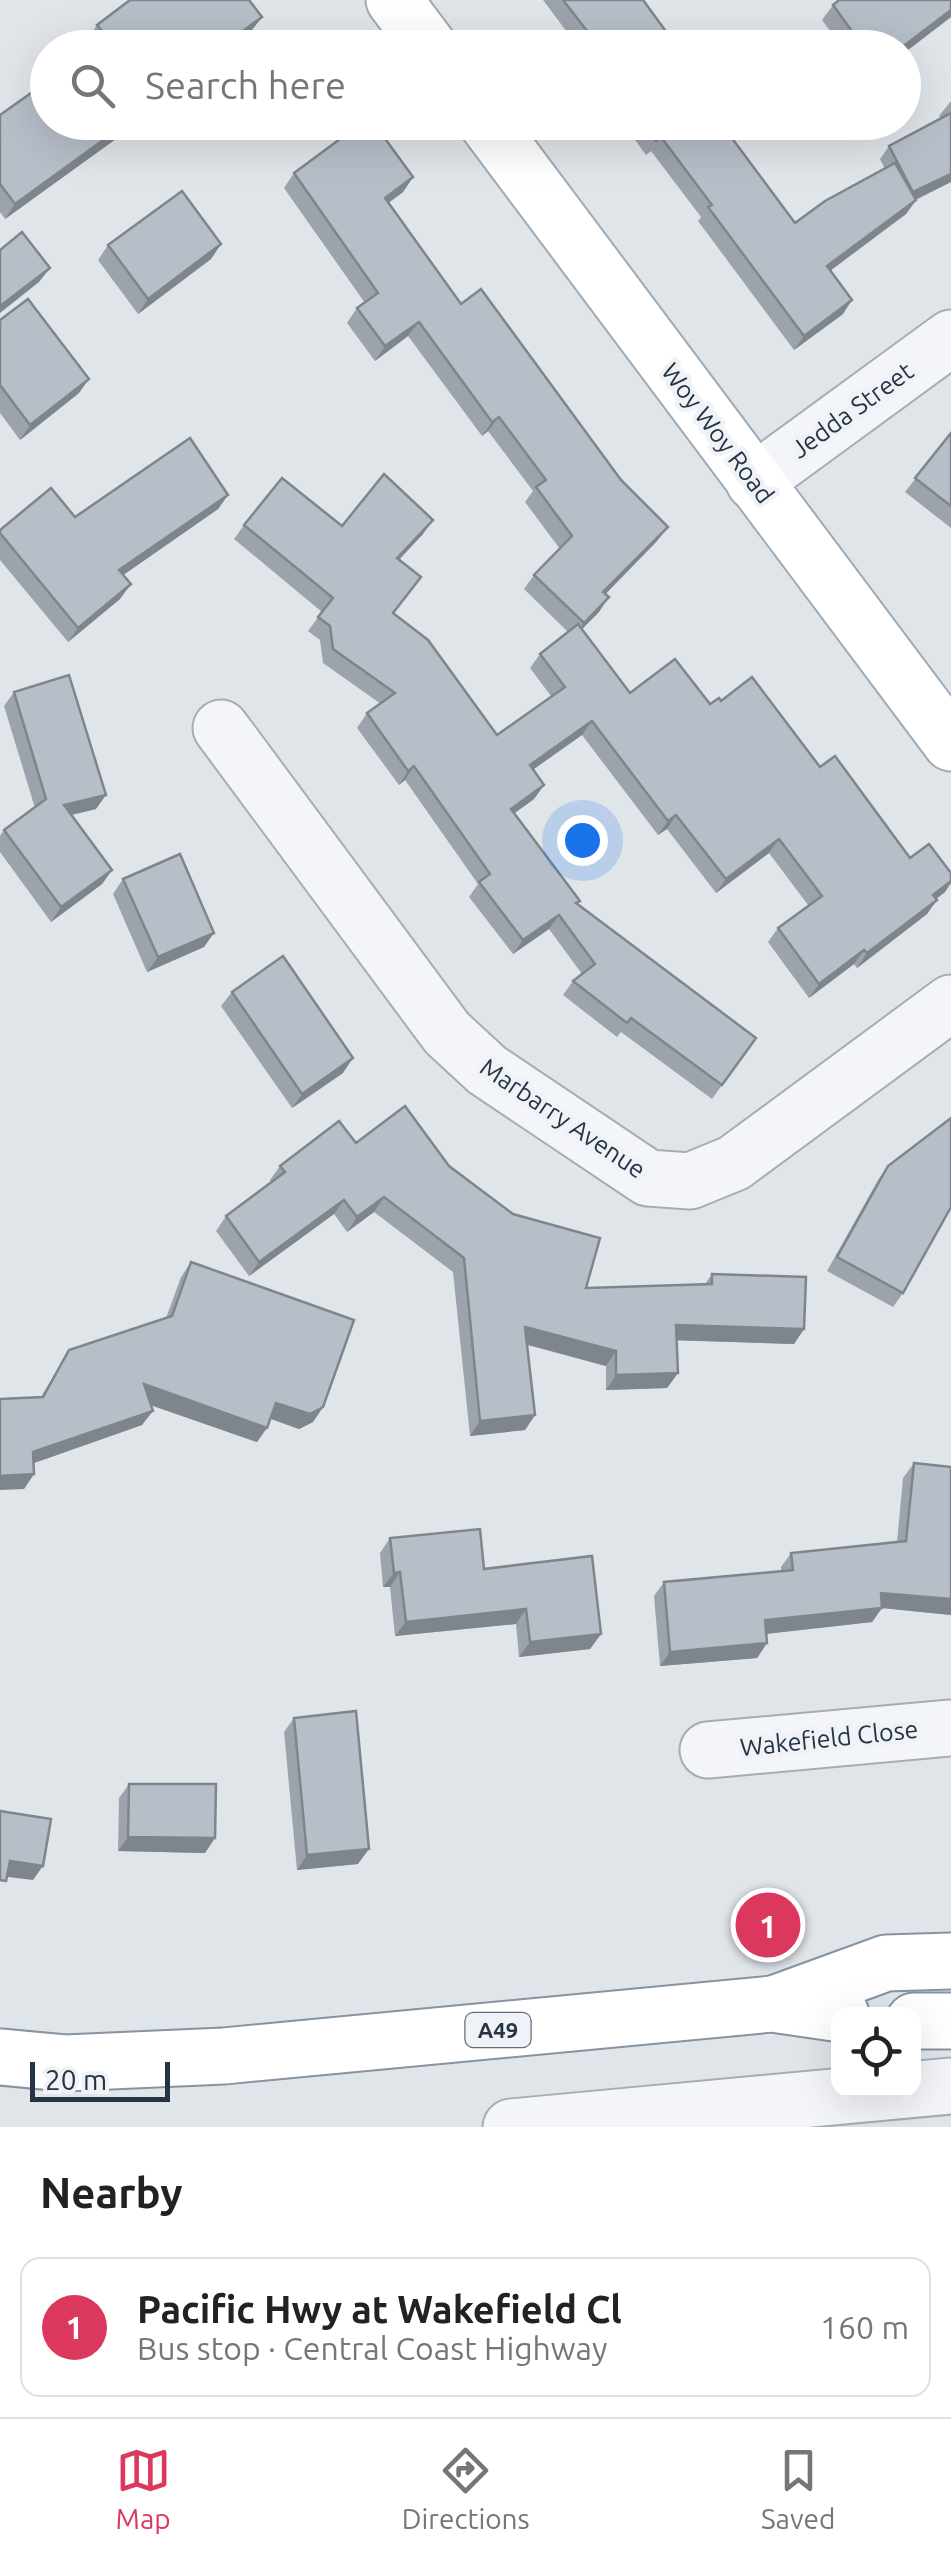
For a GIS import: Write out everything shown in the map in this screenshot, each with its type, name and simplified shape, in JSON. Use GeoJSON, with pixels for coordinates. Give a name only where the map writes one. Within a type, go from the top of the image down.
{"type":"FeatureCollection","features":[{"type":"Feature","properties":{"kind":"main road"},"geometry":{"type":"LineString","coordinates":[[394,0],[416,30]]}},
{"type":"Feature","properties":{"kind":"main road","name":"Woy Woy Road"},"geometry":{"type":"LineString","coordinates":[[499,140],[951,743]]}},
{"type":"Feature","properties":{"kind":"main road","name":"A49"},"geometry":{"type":"LineString","coordinates":[[772,2004],[886,1963],[951,1962]]}},
{"type":"Feature","properties":{"kind":"main road","name":"A49"},"geometry":{"type":"LineString","coordinates":[[0,2057],[65,2062],[224,2056],[772,2004],[831,2013]]}},
{"type":"Feature","properties":{"kind":"main road"},"geometry":{"type":"LineString","coordinates":[[921,2022],[951,2020]]}},
{"type":"Feature","properties":{"kind":"street","name":"Jedda Street"},"geometry":{"type":"LineString","coordinates":[[754,482],[951,338]]}},
{"type":"Feature","properties":{"kind":"street","name":"Marbarry Avenue"},"geometry":{"type":"LineString","coordinates":[[220,728],[446,1033],[486,1070],[648,1178],[690,1181],[734,1163],[951,1003]]}},
{"type":"Feature","properties":{"kind":"street","name":"Wakefield Close"},"geometry":{"type":"LineString","coordinates":[[708,1750],[951,1728]]}},
{"type":"Feature","properties":{"kind":"street"},"geometry":{"type":"LineString","coordinates":[[512,2127],[951,2086]]}},
{"type":"Feature","properties":{"kind":"building"},"geometry":{"type":"Polygon","coordinates":[[[130,0],[249,0],[262,17],[244,30],[101,30],[97,25],[130,0]]]}},
{"type":"Feature","properties":{"kind":"building"},"geometry":{"type":"Polygon","coordinates":[[[563,0],[643,0],[665,30],[586,30],[563,0]]]}},
{"type":"Feature","properties":{"kind":"building"},"geometry":{"type":"Polygon","coordinates":[[[839,0],[951,0],[951,10],[921,33],[851,30],[833,5],[839,0]]]}},
{"type":"Feature","properties":{"kind":"building"},"geometry":{"type":"Polygon","coordinates":[[[30,94],[30,140],[103,140],[15,204],[0,184],[0,115],[30,94]]]}},
{"type":"Feature","properties":{"kind":"building"},"geometry":{"type":"Polygon","coordinates":[[[951,113],[951,174],[913,192],[889,146],[900,140],[921,140],[921,129],[951,113]]]}},
{"type":"Feature","properties":{"kind":"building"},"geometry":{"type":"Polygon","coordinates":[[[339,140],[386,140],[413,177],[385,198],[461,304],[481,289],[621,480],[668,527],[603,592],[609,597],[584,623],[534,575],[572,536],[536,487],[546,480],[499,417],[492,422],[419,322],[385,346],[357,308],[378,293],[294,173],[339,140]]]}},
{"type":"Feature","properties":{"kind":"building"},"geometry":{"type":"Polygon","coordinates":[[[663,140],[733,140],[795,223],[825,201],[895,163],[916,200],[827,266],[852,300],[804,336],[708,207],[712,205],[663,140]]]}},
{"type":"Feature","properties":{"kind":"building"},"geometry":{"type":"Polygon","coordinates":[[[182,191],[221,244],[148,299],[108,245],[182,191]]]}},
{"type":"Feature","properties":{"kind":"building"},"geometry":{"type":"Polygon","coordinates":[[[22,232],[50,268],[0,306],[0,250],[22,232]]]}},
{"type":"Feature","properties":{"kind":"building"},"geometry":{"type":"Polygon","coordinates":[[[28,299],[89,379],[30,425],[0,385],[0,320],[28,299]]]}},
{"type":"Feature","properties":{"kind":"building"},"geometry":{"type":"Polygon","coordinates":[[[951,433],[951,506],[915,478],[951,433]]]}},
{"type":"Feature","properties":{"kind":"building"},"geometry":{"type":"Polygon","coordinates":[[[190,438],[228,495],[119,570],[131,584],[78,628],[0,530],[51,488],[75,517],[190,438]]]}},
{"type":"Feature","properties":{"kind":"building"},"geometry":{"type":"Polygon","coordinates":[[[384,474],[433,520],[397,558],[421,577],[393,613],[428,640],[497,735],[565,687],[540,654],[578,624],[630,693],[675,659],[710,704],[719,698],[721,701],[752,677],[820,767],[835,756],[910,858],[929,844],[951,873],[951,881],[933,895],[937,900],[819,984],[778,928],[822,896],[779,839],[726,879],[676,815],[668,821],[592,721],[530,765],[544,785],[511,809],[580,901],[576,903],[756,1038],[722,1085],[631,1018],[627,1023],[573,981],[595,964],[559,915],[523,940],[479,882],[490,874],[414,766],[408,771],[367,713],[395,693],[333,649],[330,626],[318,617],[333,598],[244,525],[282,478],[342,526],[384,474]]]}},
{"type":"Feature","properties":{"kind":"building"},"geometry":{"type":"Polygon","coordinates":[[[69,675],[106,795],[64,805],[112,870],[61,907],[4,830],[46,799],[14,692],[69,675]]]}},
{"type":"Feature","properties":{"kind":"building"},"geometry":{"type":"Polygon","coordinates":[[[180,854],[214,933],[158,957],[123,879],[180,854]]]}},
{"type":"Feature","properties":{"kind":"building"},"geometry":{"type":"Polygon","coordinates":[[[283,956],[353,1058],[302,1094],[232,992],[283,956]]]}},
{"type":"Feature","properties":{"kind":"building"},"geometry":{"type":"Polygon","coordinates":[[[405,1106],[449,1166],[513,1214],[600,1238],[586,1288],[712,1284],[712,1274],[806,1277],[804,1329],[676,1325],[678,1373],[616,1375],[616,1351],[525,1327],[535,1415],[480,1421],[464,1258],[384,1197],[357,1217],[344,1200],[259,1262],[226,1216],[285,1172],[280,1166],[339,1121],[356,1143],[405,1106]]]}},
{"type":"Feature","properties":{"kind":"building"},"geometry":{"type":"Polygon","coordinates":[[[951,1118],[951,1207],[903,1293],[837,1257],[888,1166],[951,1118]]]}},
{"type":"Feature","properties":{"kind":"building"},"geometry":{"type":"Polygon","coordinates":[[[191,1262],[354,1320],[323,1407],[310,1414],[276,1403],[267,1428],[144,1384],[153,1411],[33,1452],[34,1474],[0,1476],[0,1399],[43,1397],[69,1350],[172,1316],[191,1262]]]}},
{"type":"Feature","properties":{"kind":"building"},"geometry":{"type":"Polygon","coordinates":[[[914,1463],[951,1467],[951,1599],[881,1593],[882,1608],[765,1620],[767,1643],[670,1652],[664,1582],[793,1570],[791,1553],[906,1541],[914,1463]]]}},
{"type":"Feature","properties":{"kind":"building"},"geometry":{"type":"Polygon","coordinates":[[[480,1529],[484,1569],[592,1556],[601,1634],[530,1642],[526,1609],[406,1622],[400,1572],[394,1573],[390,1538],[480,1529]]]}},
{"type":"Feature","properties":{"kind":"building"},"geometry":{"type":"Polygon","coordinates":[[[356,1711],[369,1849],[307,1855],[294,1718],[356,1711]]]}},
{"type":"Feature","properties":{"kind":"building"},"geometry":{"type":"Polygon","coordinates":[[[129,1784],[216,1784],[215,1838],[128,1837],[129,1784]]]}},
{"type":"Feature","properties":{"kind":"building"},"geometry":{"type":"Polygon","coordinates":[[[0,1811],[51,1819],[43,1866],[10,1861],[6,1881],[0,1880],[0,1811]]]}},
{"type":"Feature","properties":{"kind":"place","name":"Pacific Hwy at Wakefield Cl"},"geometry":{"type":"Point","coordinates":[768,1925]}}]}
